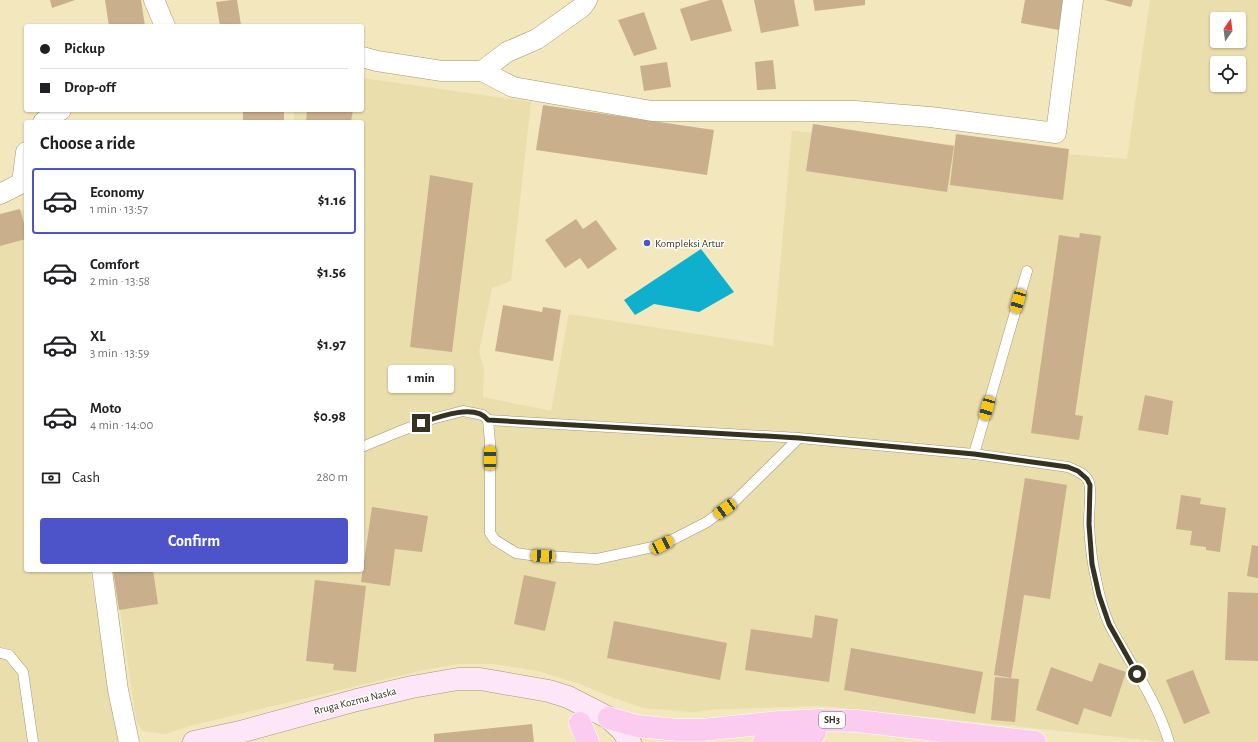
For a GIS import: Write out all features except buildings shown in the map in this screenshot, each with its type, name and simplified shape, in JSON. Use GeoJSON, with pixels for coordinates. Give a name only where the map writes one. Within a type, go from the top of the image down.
{"type":"FeatureCollection","features":[{"type":"Feature","properties":{"kind":"main road","name":"Rruga Kozma Naska"},"geometry":{"type":"LineString","coordinates":[[194,742],[240,732],[357,700],[412,687],[458,679],[480,679],[549,691],[568,697],[609,718],[622,730],[630,742]]}},
{"type":"Feature","properties":{"kind":"main road","name":"Rruga Kozma Naska"},"geometry":{"type":"LineString","coordinates":[[519,685],[548,699],[560,707],[584,733],[598,742]]}},
{"type":"Feature","properties":{"kind":"main road"},"geometry":{"type":"LineString","coordinates":[[609,718],[637,726],[666,729],[702,730],[747,726]]}},
{"type":"Feature","properties":{"kind":"main road","name":"SH3"},"geometry":{"type":"LineString","coordinates":[[686,742],[747,726],[780,722],[820,720],[858,721],[996,740],[1035,742]]}},
{"type":"Feature","properties":{"kind":"main road","name":"SH3"},"geometry":{"type":"LineString","coordinates":[[764,742],[821,732],[860,733],[918,729]]}},
{"type":"Feature","properties":{"kind":"street"},"geometry":{"type":"LineString","coordinates":[[154,0],[164,24]]}},
{"type":"Feature","properties":{"kind":"street"},"geometry":{"type":"LineString","coordinates":[[482,71],[507,52],[537,39],[582,7],[587,0]]}},
{"type":"Feature","properties":{"kind":"street"},"geometry":{"type":"LineString","coordinates":[[364,58],[377,61],[442,71],[482,71],[513,87],[652,111],[855,111],[930,117],[1056,133],[1073,0]]}},
{"type":"Feature","properties":{"kind":"street"},"geometry":{"type":"LineString","coordinates":[[46,120],[58,112]]}},
{"type":"Feature","properties":{"kind":"street"},"geometry":{"type":"LineString","coordinates":[[0,194],[24,190]]}},
{"type":"Feature","properties":{"kind":"street"},"geometry":{"type":"LineString","coordinates":[[102,572],[118,690],[129,742]]}},
{"type":"Feature","properties":{"kind":"lane"},"geometry":{"type":"LineString","coordinates":[[974,454],[1027,271]]}},
{"type":"Feature","properties":{"kind":"lane"},"geometry":{"type":"LineString","coordinates":[[364,446],[432,419],[464,411],[483,415],[488,420],[490,442],[490,533],[495,540],[516,553],[597,558],[662,545],[707,522],[734,502],[799,438]]}},
{"type":"Feature","properties":{"kind":"lane"},"geometry":{"type":"LineString","coordinates":[[488,420],[799,438],[974,454],[1068,467],[1078,471],[1087,479],[1090,485],[1089,524],[1092,564],[1099,595],[1109,624],[1151,699],[1169,742]]}},
{"type":"Feature","properties":{"kind":"lane"},"geometry":{"type":"LineString","coordinates":[[0,653],[9,655],[23,672],[33,742]]}},
{"type":"Feature","properties":{"kind":"shaded area"},"geometry":{"type":"Polygon","coordinates":[[[1150,0],[1258,0],[1258,742],[1166,742],[823,706],[720,709],[692,712],[644,708],[580,684],[538,671],[494,664],[459,664],[428,669],[189,726],[165,734],[142,731],[136,720],[115,576],[122,572],[364,572],[364,120],[294,120],[294,112],[364,112],[364,78],[531,102],[511,281],[492,288],[479,352],[484,369],[483,397],[551,411],[569,314],[773,346],[792,131],[1127,159],[1150,0]]]}},
{"type":"Feature","properties":{"kind":"shaded area"},"geometry":{"type":"Polygon","coordinates":[[[23,210],[24,572],[90,572],[118,742],[0,742],[0,218],[23,210]]]}},
{"type":"Feature","properties":{"kind":"water"},"geometry":{"type":"Polygon","coordinates":[[[701,249],[734,292],[699,312],[654,304],[635,315],[624,300],[701,249]]]}},
{"type":"Feature","properties":{"kind":"place","name":"Kompleksi Artur"},"geometry":{"type":"Point","coordinates":[647,243]}},
{"type":"Feature","properties":{"kind":"route"},"geometry":{"type":"LineString","coordinates":[[421,423],[464,411],[483,415],[488,420],[799,438],[974,454],[1068,467],[1078,471],[1087,479],[1090,485],[1089,524],[1092,564],[1099,595],[1109,624],[1137,674]]}}]}
